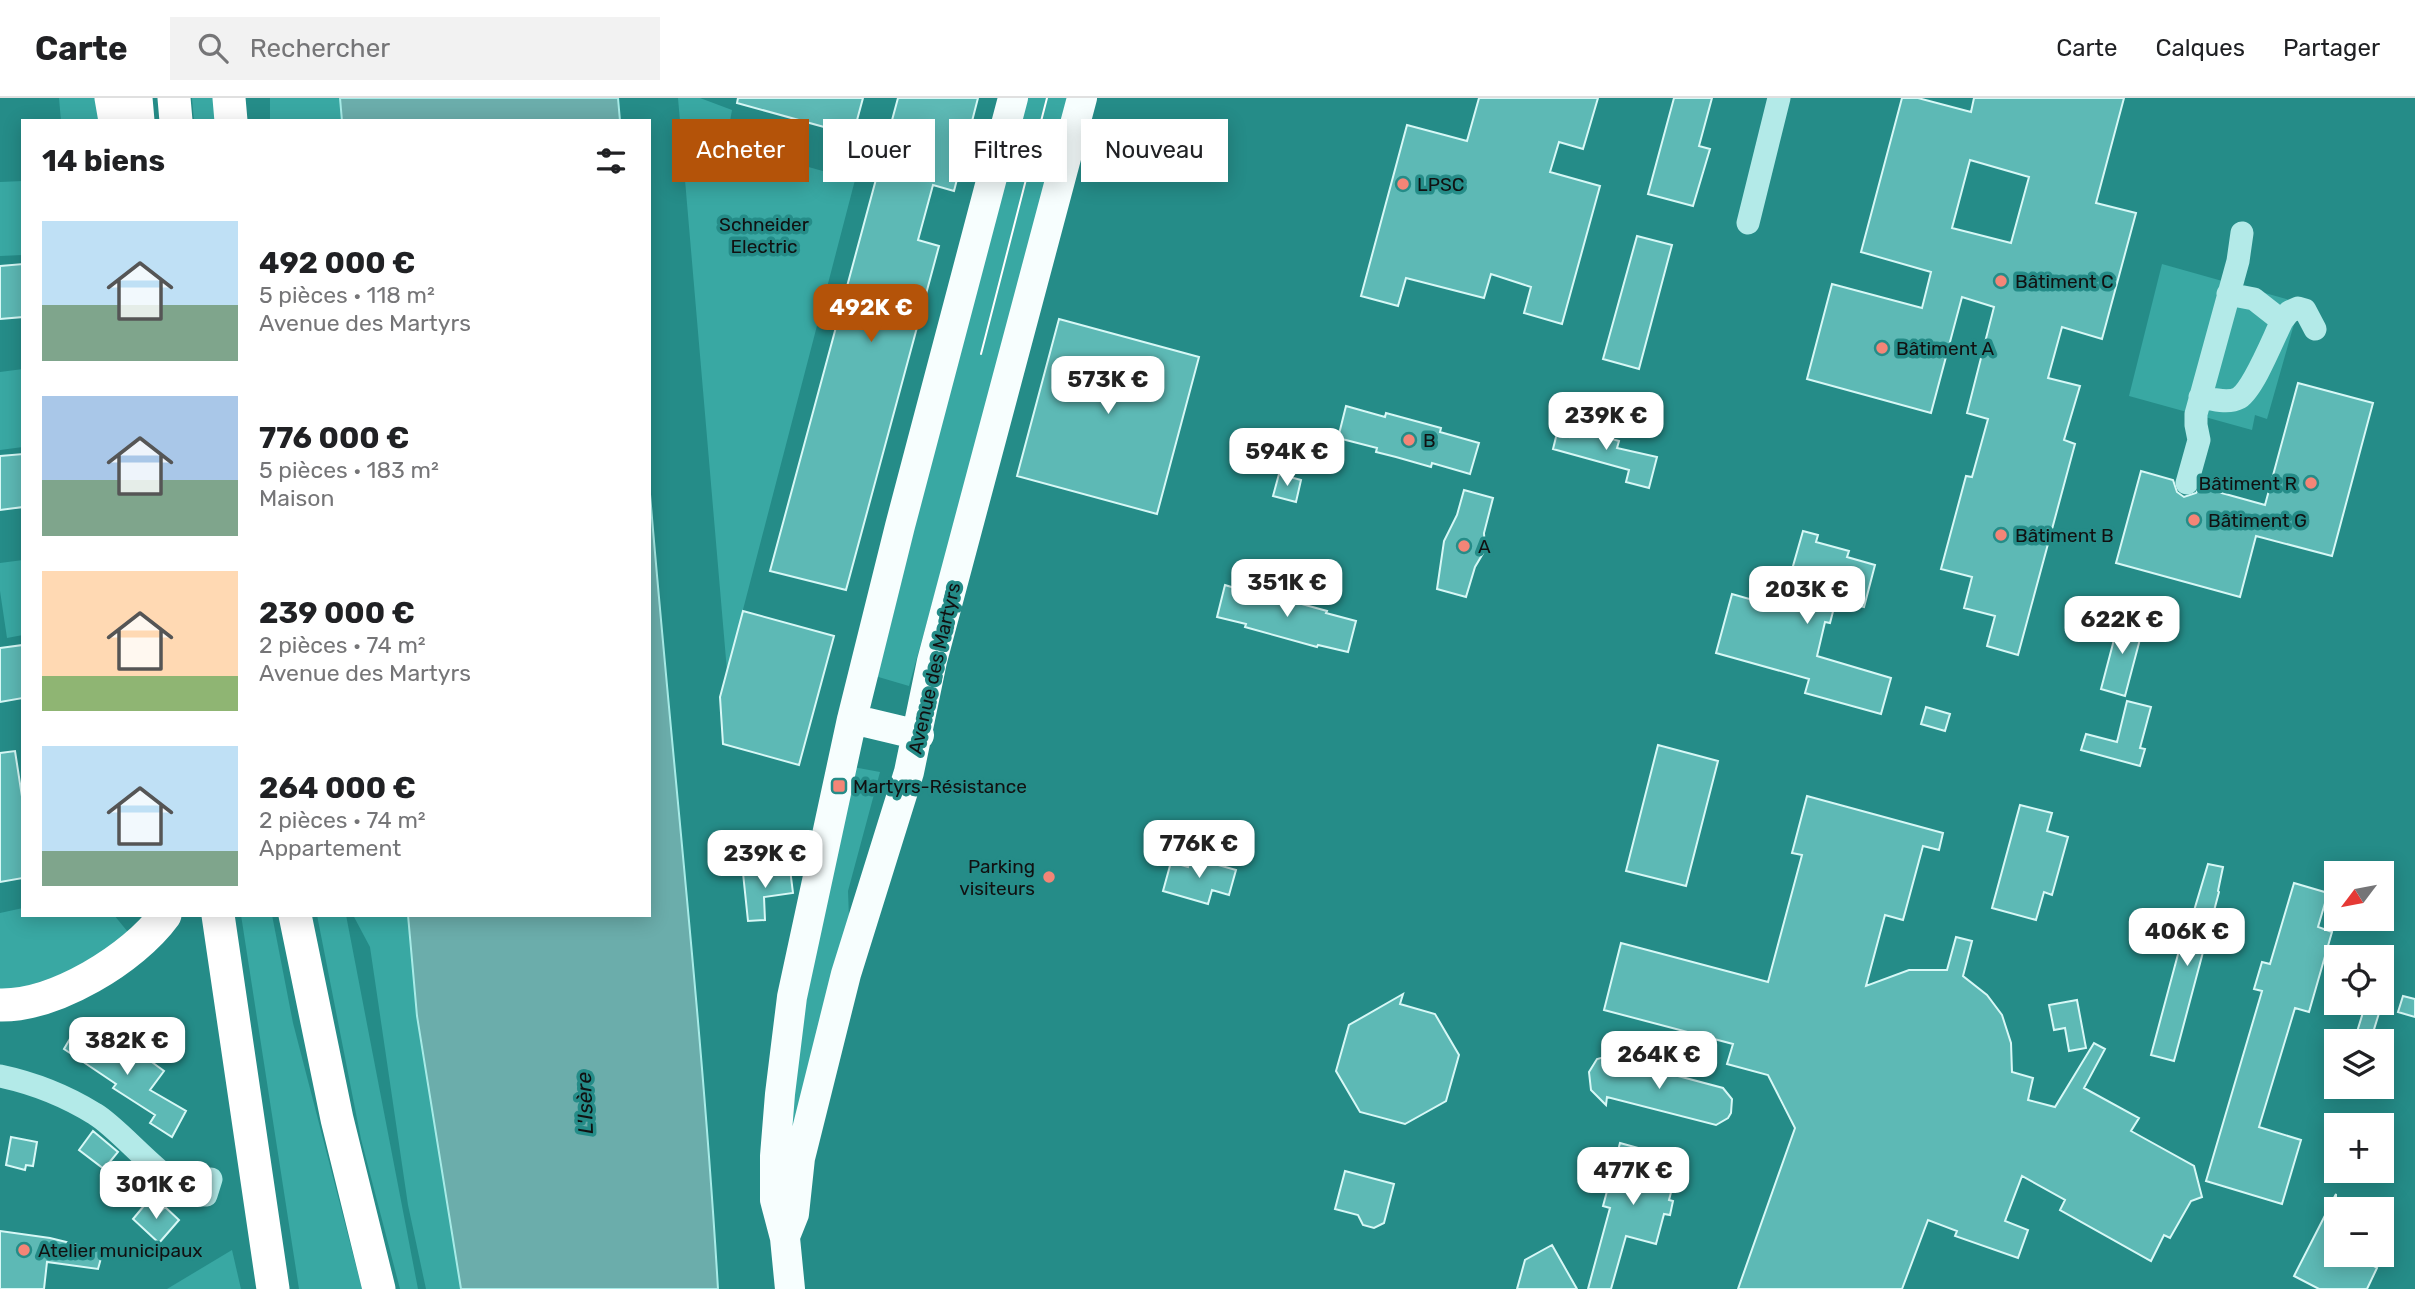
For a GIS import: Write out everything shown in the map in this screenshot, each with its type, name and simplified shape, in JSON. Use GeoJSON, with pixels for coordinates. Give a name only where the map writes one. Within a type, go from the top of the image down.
{"type":"FeatureCollection","features":[{"type":"Feature","properties":{"kind":"highway"},"geometry":{"type":"LineString","coordinates":[[111,98],[115,119]]}},
{"type":"Feature","properties":{"kind":"highway"},"geometry":{"type":"LineString","coordinates":[[136,98],[138,119]]}},
{"type":"Feature","properties":{"kind":"highway"},"geometry":{"type":"LineString","coordinates":[[174,98],[176,119]]}},
{"type":"Feature","properties":{"kind":"highway"},"geometry":{"type":"LineString","coordinates":[[229,98],[231,119]]}},
{"type":"Feature","properties":{"kind":"highway"},"geometry":{"type":"LineString","coordinates":[[0,1004],[34,1002],[96,972],[138,945],[163,917]]}},
{"type":"Feature","properties":{"kind":"highway"},"geometry":{"type":"LineString","coordinates":[[218,917],[273,1289]]}},
{"type":"Feature","properties":{"kind":"highway"},"geometry":{"type":"LineString","coordinates":[[295,917],[337,1119],[379,1289]]}},
{"type":"Feature","properties":{"kind":"highway"},"geometry":{"type":"LineString","coordinates":[[302,917],[315,1004]]}},
{"type":"Feature","properties":{"kind":"main road","name":"Avenue des Martyrs"},"geometry":{"type":"LineString","coordinates":[[790,1289],[785,1238],[775,1200],[775,1156],[792,997],[852,719],[1013,98]]}},
{"type":"Feature","properties":{"kind":"main road","name":"Avenue des Martyrs"},"geometry":{"type":"LineString","coordinates":[[785,1238],[794,1214],[800,1158],[846,974],[903,795],[919,735],[926,686],[1082,98]]}},
{"type":"Feature","properties":{"kind":"main road"},"geometry":{"type":"LineString","coordinates":[[852,719],[919,735]]}},
{"type":"Feature","properties":{"kind":"street"},"geometry":{"type":"LineString","coordinates":[[1748,223],[1779,98]]}},
{"type":"Feature","properties":{"kind":"street"},"geometry":{"type":"LineString","coordinates":[[2187,483],[2199,440],[2196,425],[2200,397],[2238,261],[2242,233]]}},
{"type":"Feature","properties":{"kind":"street"},"geometry":{"type":"LineString","coordinates":[[2228,294],[2253,299],[2282,321]]}},
{"type":"Feature","properties":{"kind":"street"},"geometry":{"type":"LineString","coordinates":[[2200,397],[2219,401],[2237,399],[2250,387],[2289,312],[2298,308],[2305,310],[2315,329]]}},
{"type":"Feature","properties":{"kind":"street"},"geometry":{"type":"LineString","coordinates":[[0,1076],[50,1091],[98,1115],[175,1183],[197,1196],[206,1195],[211,1179]]}},
{"type":"Feature","properties":{"kind":"green space"},"geometry":{"type":"Polygon","coordinates":[[[59,98],[103,98],[106,119],[61,119],[59,98]]]}},
{"type":"Feature","properties":{"kind":"green space"},"geometry":{"type":"Polygon","coordinates":[[[192,98],[219,98],[220,119],[194,119],[192,98]]]}},
{"type":"Feature","properties":{"kind":"green space"},"geometry":{"type":"Polygon","coordinates":[[[270,98],[340,98],[342,119],[270,119],[270,98]]]}},
{"type":"Feature","properties":{"kind":"green space","name":"Schneider Electric"},"geometry":{"type":"Polygon","coordinates":[[[678,98],[700,98],[732,110],[730,119],[680,119],[678,98]]]}},
{"type":"Feature","properties":{"kind":"green space"},"geometry":{"type":"Polygon","coordinates":[[[1024,98],[1074,98],[1067,123],[1067,119],[1019,119],[1024,98]]]}},
{"type":"Feature","properties":{"kind":"green space","name":"Schneider Electric"},"geometry":{"type":"Polygon","coordinates":[[[809,167],[823,171],[823,182],[854,182],[727,671],[685,182],[809,182],[809,167]]]}},
{"type":"Feature","properties":{"kind":"green space"},"geometry":{"type":"Polygon","coordinates":[[[21,181],[21,255],[0,256],[0,182],[21,181]]]}},
{"type":"Feature","properties":{"kind":"green space"},"geometry":{"type":"Polygon","coordinates":[[[1002,182],[1050,182],[909,686],[875,676],[1002,182]]]}},
{"type":"Feature","properties":{"kind":"green space"},"geometry":{"type":"Polygon","coordinates":[[[2162,264],[2300,303],[2267,419],[2255,415],[2252,430],[2129,396],[2162,264]]]}},
{"type":"Feature","properties":{"kind":"green space"},"geometry":{"type":"Polygon","coordinates":[[[21,369],[21,447],[0,450],[0,372],[21,369]]]}},
{"type":"Feature","properties":{"kind":"green space"},"geometry":{"type":"Polygon","coordinates":[[[21,560],[21,635],[7,638],[0,591],[0,563],[21,560]]]}},
{"type":"Feature","properties":{"kind":"green space"},"geometry":{"type":"Polygon","coordinates":[[[853,767],[880,772],[848,891],[849,918],[787,1179],[796,1039],[853,767]]]}},
{"type":"Feature","properties":{"kind":"green space"},"geometry":{"type":"Polygon","coordinates":[[[21,908],[21,917],[116,917],[132,937],[66,973],[0,995],[0,913],[21,908]]]}},
{"type":"Feature","properties":{"kind":"green space"},"geometry":{"type":"Polygon","coordinates":[[[241,917],[272,917],[293,1023],[362,1289],[299,1289],[241,917]]]}},
{"type":"Feature","properties":{"kind":"green space"},"geometry":{"type":"Polygon","coordinates":[[[317,917],[346,917],[418,1289],[400,1289],[361,1139],[317,917]]]}},
{"type":"Feature","properties":{"kind":"green space"},"geometry":{"type":"Polygon","coordinates":[[[354,917],[408,917],[417,1016],[461,1289],[426,1289],[408,1205],[370,947],[354,917]]]}},
{"type":"Feature","properties":{"kind":"green space"},"geometry":{"type":"Polygon","coordinates":[[[232,1250],[241,1289],[167,1289],[232,1250]]]}},
{"type":"Feature","properties":{"kind":"water"},"geometry":{"type":"Polygon","coordinates":[[[340,98],[618,98],[620,119],[342,119],[340,98]]]}},
{"type":"Feature","properties":{"kind":"water","name":"L'Isère"},"geometry":{"type":"Polygon","coordinates":[[[651,504],[704,1087],[718,1289],[461,1289],[417,1016],[408,917],[651,917],[651,504]]]}},
{"type":"Feature","properties":{"kind":"building"},"geometry":{"type":"Polygon","coordinates":[[[738,98],[863,98],[857,119],[823,119],[823,127],[809,123],[809,119],[795,119],[737,103],[738,98]]]}},
{"type":"Feature","properties":{"kind":"building"},"geometry":{"type":"Polygon","coordinates":[[[898,98],[978,98],[973,119],[949,119],[949,182],[956,182],[954,191],[933,185],[918,240],[939,246],[846,590],[770,571],[875,182],[935,182],[935,119],[892,119],[898,98]]]}},
{"type":"Feature","properties":{"kind":"building"},"geometry":{"type":"Polygon","coordinates":[[[1479,98],[1598,98],[1583,149],[1559,142],[1550,172],[1600,186],[1562,324],[1524,313],[1531,287],[1491,274],[1484,298],[1406,278],[1398,306],[1361,296],[1407,125],[1467,141],[1479,98]]]}},
{"type":"Feature","properties":{"kind":"building"},"geometry":{"type":"Polygon","coordinates":[[[1674,98],[1712,98],[1699,146],[1710,149],[1693,206],[1648,194],[1674,98]]]}},
{"type":"Feature","properties":{"kind":"building"},"geometry":{"type":"Polygon","coordinates":[[[1902,98],[1918,98],[1971,112],[1974,98],[2124,98],[2096,203],[2136,213],[2102,339],[2062,327],[2048,378],[2080,386],[2064,440],[2075,444],[2018,655],[1987,646],[1995,616],[1964,608],[1972,577],[1941,569],[1966,476],[1972,477],[1988,419],[1967,413],[1994,307],[1962,297],[1931,413],[1807,379],[1832,284],[1922,308],[1931,272],[1861,252],[1902,98]],[[1970,160],[1952,228],[2011,243],[2029,177],[1970,160]]]}},
{"type":"Feature","properties":{"kind":"building"},"geometry":{"type":"Polygon","coordinates":[[[1637,236],[1672,245],[1639,369],[1603,359],[1637,236]]]}},
{"type":"Feature","properties":{"kind":"building"},"geometry":{"type":"Polygon","coordinates":[[[21,264],[21,317],[0,319],[0,266],[21,264]]]}},
{"type":"Feature","properties":{"kind":"building"},"geometry":{"type":"Polygon","coordinates":[[[1059,319],[1199,357],[1157,514],[1017,476],[1059,319]]]}},
{"type":"Feature","properties":{"kind":"building"},"geometry":{"type":"Polygon","coordinates":[[[2298,383],[2373,403],[2332,556],[2256,536],[2240,597],[2116,563],[2141,471],[2173,480],[2177,492],[2184,497],[2196,493],[2200,487],[2265,505],[2298,383]]]}},
{"type":"Feature","properties":{"kind":"building","name":"B"},"geometry":{"type":"Polygon","coordinates":[[[1346,406],[1385,417],[1386,413],[1441,428],[1440,432],[1479,443],[1470,474],[1376,452],[1377,448],[1338,438],[1346,406]]]}},
{"type":"Feature","properties":{"kind":"building"},"geometry":{"type":"Polygon","coordinates":[[[1575,416],[1597,422],[1594,434],[1619,441],[1617,448],[1657,457],[1649,488],[1626,482],[1629,470],[1553,449],[1557,433],[1569,437],[1575,416]]]}},
{"type":"Feature","properties":{"kind":"building"},"geometry":{"type":"Polygon","coordinates":[[[21,454],[21,507],[0,510],[0,456],[21,454]]]}},
{"type":"Feature","properties":{"kind":"building"},"geometry":{"type":"Polygon","coordinates":[[[1279,474],[1301,480],[1296,502],[1273,496],[1279,474]]]}},
{"type":"Feature","properties":{"kind":"building","name":"A"},"geometry":{"type":"Polygon","coordinates":[[[1464,490],[1493,498],[1484,533],[1485,550],[1475,567],[1466,597],[1437,589],[1444,541],[1457,515],[1464,490]]]}},
{"type":"Feature","properties":{"kind":"building"},"geometry":{"type":"Polygon","coordinates":[[[1803,531],[1818,535],[1816,542],[1849,551],[1847,557],[1875,565],[1864,607],[1836,600],[1830,623],[1825,622],[1817,656],[1891,678],[1881,714],[1805,693],[1809,679],[1716,653],[1732,594],[1781,608],[1803,531]]]}},
{"type":"Feature","properties":{"kind":"building"},"geometry":{"type":"Polygon","coordinates":[[[1225,585],[1254,594],[1255,591],[1356,621],[1348,652],[1318,645],[1317,647],[1217,617],[1225,585]]]}},
{"type":"Feature","properties":{"kind":"building"},"geometry":{"type":"Polygon","coordinates":[[[743,611],[834,636],[799,765],[723,744],[720,697],[743,611]]]}},
{"type":"Feature","properties":{"kind":"building"},"geometry":{"type":"Polygon","coordinates":[[[2120,617],[2144,624],[2125,696],[2101,689],[2120,617]]]}},
{"type":"Feature","properties":{"kind":"building"},"geometry":{"type":"Polygon","coordinates":[[[21,645],[21,698],[0,702],[0,648],[21,645]]]}},
{"type":"Feature","properties":{"kind":"building"},"geometry":{"type":"Polygon","coordinates":[[[2127,701],[2151,707],[2140,748],[2145,749],[2140,766],[2081,750],[2086,734],[2117,742],[2127,701]]]}},
{"type":"Feature","properties":{"kind":"building"},"geometry":{"type":"Polygon","coordinates":[[[1926,707],[1950,714],[1945,731],[1921,724],[1926,707]]]}},
{"type":"Feature","properties":{"kind":"building"},"geometry":{"type":"Polygon","coordinates":[[[1658,745],[1718,761],[1686,886],[1626,871],[1658,745]]]}},
{"type":"Feature","properties":{"kind":"building"},"geometry":{"type":"Polygon","coordinates":[[[15,751],[21,790],[21,878],[0,882],[0,753],[15,751]]]}},
{"type":"Feature","properties":{"kind":"building"},"geometry":{"type":"Polygon","coordinates":[[[1807,796],[1943,833],[1939,850],[1923,846],[1903,920],[1885,915],[1866,986],[1909,970],[1947,970],[1956,937],[1972,941],[1963,976],[1987,995],[2002,1015],[2011,1043],[2012,1072],[2033,1078],[2028,1100],[2055,1107],[2094,1043],[2105,1049],[2084,1088],[2139,1118],[2131,1131],[2194,1166],[2202,1197],[2191,1201],[2170,1238],[2164,1235],[2151,1261],[2060,1210],[2065,1200],[2022,1176],[2005,1221],[2028,1230],[2018,1258],[1955,1236],[1957,1231],[1928,1220],[1902,1289],[1738,1289],[1795,1128],[1768,1075],[1727,1064],[1733,1044],[1604,1010],[1621,943],[1768,982],[1802,855],[1792,853],[1807,796]]]}},
{"type":"Feature","properties":{"kind":"building"},"geometry":{"type":"Polygon","coordinates":[[[2020,805],[2052,813],[2047,831],[2068,837],[2052,895],[2044,892],[2036,920],[1992,908],[2020,805]]]}},
{"type":"Feature","properties":{"kind":"building"},"geometry":{"type":"Polygon","coordinates":[[[1190,857],[1236,870],[1229,895],[1212,890],[1208,904],[1163,891],[1171,862],[1188,867],[1190,857]]]}},
{"type":"Feature","properties":{"kind":"building"},"geometry":{"type":"Polygon","coordinates":[[[2208,864],[2223,867],[2219,892],[2174,1061],[2151,1055],[2181,943],[2184,944],[2208,864]]]}},
{"type":"Feature","properties":{"kind":"building"},"geometry":{"type":"Polygon","coordinates":[[[790,869],[793,893],[764,897],[765,920],[748,921],[743,873],[790,869]]]}},
{"type":"Feature","properties":{"kind":"building"},"geometry":{"type":"Polygon","coordinates":[[[2294,883],[2324,892],[2324,907],[2318,927],[2332,932],[2328,945],[2324,945],[2324,960],[2309,1012],[2295,1008],[2259,1127],[2301,1140],[2282,1204],[2206,1181],[2262,991],[2254,989],[2262,962],[2270,964],[2294,883]]]}},
{"type":"Feature","properties":{"kind":"building"},"geometry":{"type":"Polygon","coordinates":[[[1403,994],[1400,1004],[1435,1014],[1459,1055],[1446,1101],[1405,1124],[1360,1112],[1336,1071],[1349,1025],[1403,994]]]}},
{"type":"Feature","properties":{"kind":"building"},"geometry":{"type":"Polygon","coordinates":[[[2403,996],[2415,999],[2415,1017],[2398,1012],[2403,996]]]}},
{"type":"Feature","properties":{"kind":"building"},"geometry":{"type":"Polygon","coordinates":[[[2077,1000],[2086,1048],[2069,1051],[2065,1028],[2054,1030],[2049,1005],[2077,1000]]]}},
{"type":"Feature","properties":{"kind":"building"},"geometry":{"type":"Polygon","coordinates":[[[2362,1015],[2378,1015],[2374,1029],[2358,1029],[2362,1015]]]}},
{"type":"Feature","properties":{"kind":"building"},"geometry":{"type":"Polygon","coordinates":[[[78,1025],[132,1060],[145,1057],[164,1071],[150,1090],[186,1111],[172,1137],[150,1123],[155,1115],[113,1088],[116,1084],[64,1049],[78,1025]]]}},
{"type":"Feature","properties":{"kind":"building"},"geometry":{"type":"Polygon","coordinates":[[[1619,1053],[1618,1060],[1723,1088],[1732,1099],[1731,1113],[1716,1125],[1607,1097],[1606,1105],[1591,1090],[1589,1072],[1597,1059],[1619,1053]]]}},
{"type":"Feature","properties":{"kind":"building"},"geometry":{"type":"Polygon","coordinates":[[[93,1131],[118,1152],[104,1169],[79,1150],[93,1131]]]}},
{"type":"Feature","properties":{"kind":"building"},"geometry":{"type":"Polygon","coordinates":[[[11,1137],[37,1142],[33,1166],[26,1165],[25,1170],[6,1165],[11,1137]]]}},
{"type":"Feature","properties":{"kind":"building"},"geometry":{"type":"Polygon","coordinates":[[[1620,1143],[1667,1156],[1665,1165],[1677,1169],[1669,1200],[1673,1201],[1670,1215],[1664,1214],[1656,1244],[1626,1236],[1611,1289],[1588,1289],[1610,1208],[1603,1206],[1620,1143]]]}},
{"type":"Feature","properties":{"kind":"building"},"geometry":{"type":"Polygon","coordinates":[[[1345,1171],[1394,1184],[1384,1223],[1374,1228],[1363,1225],[1358,1215],[1335,1209],[1345,1171]]]}},
{"type":"Feature","properties":{"kind":"building"},"geometry":{"type":"Polygon","coordinates":[[[148,1201],[160,1212],[165,1207],[179,1220],[159,1243],[133,1219],[148,1201]]]}},
{"type":"Feature","properties":{"kind":"building"},"geometry":{"type":"Polygon","coordinates":[[[2324,1217],[2324,1267],[2377,1268],[2367,1289],[2319,1289],[2294,1276],[2324,1217]]]}},
{"type":"Feature","properties":{"kind":"building","name":"Atelier municipaux"},"geometry":{"type":"Polygon","coordinates":[[[0,1231],[50,1238],[103,1251],[98,1269],[47,1262],[44,1289],[0,1289],[0,1231]]]}},
{"type":"Feature","properties":{"kind":"building"},"geometry":{"type":"Polygon","coordinates":[[[1552,1245],[1577,1289],[1517,1289],[1525,1260],[1552,1245]]]}},
{"type":"Feature","properties":{"kind":"tram line"},"geometry":{"type":"LineString","coordinates":[[981,354],[1047,98]]}},
{"type":"Feature","properties":{"kind":"place","name":"LPSC"},"geometry":{"type":"Point","coordinates":[1403,184]}},
{"type":"Feature","properties":{"kind":"place","name":"Bâtiment C"},"geometry":{"type":"Point","coordinates":[2001,281]}},
{"type":"Feature","properties":{"kind":"place","name":"Bâtiment A"},"geometry":{"type":"Point","coordinates":[1882,348]}},
{"type":"Feature","properties":{"kind":"place","name":"B"},"geometry":{"type":"Point","coordinates":[1409,440]}},
{"type":"Feature","properties":{"kind":"place","name":"Bâtiment R"},"geometry":{"type":"Point","coordinates":[2311,483]}},
{"type":"Feature","properties":{"kind":"place","name":"Bâtiment G"},"geometry":{"type":"Point","coordinates":[2194,520]}},
{"type":"Feature","properties":{"kind":"place","name":"Bâtiment B"},"geometry":{"type":"Point","coordinates":[2001,535]}},
{"type":"Feature","properties":{"kind":"place","name":"A"},"geometry":{"type":"Point","coordinates":[1464,546]}},
{"type":"Feature","properties":{"kind":"place","name":"Martyrs-Résistance"},"geometry":{"type":"Point","coordinates":[839,786]}},
{"type":"Feature","properties":{"kind":"place","name":"Parking visiteurs"},"geometry":{"type":"Point","coordinates":[1049,877]}},
{"type":"Feature","properties":{"kind":"place","name":"Atelier municipaux"},"geometry":{"type":"Point","coordinates":[24,1250]}}]}
